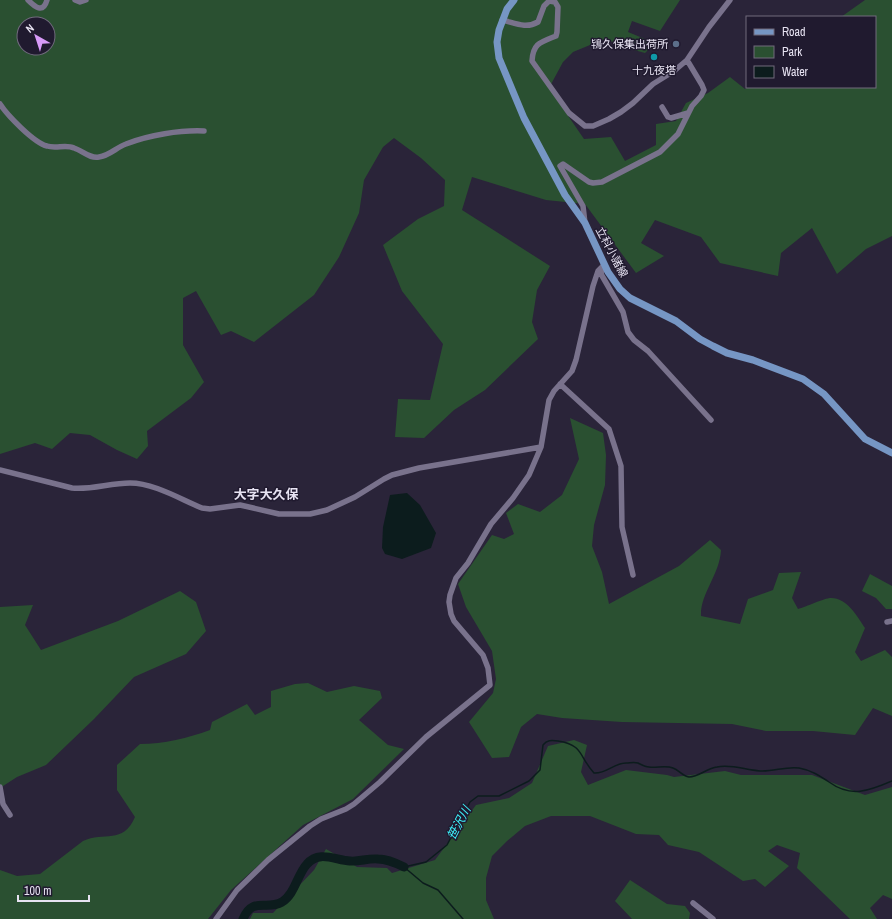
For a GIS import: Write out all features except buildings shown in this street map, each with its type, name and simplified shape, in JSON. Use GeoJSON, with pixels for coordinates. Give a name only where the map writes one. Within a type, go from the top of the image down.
{"type":"FeatureCollection","features":[{"type":"Feature","properties":{"kind":"main road","name":"立科小諸線"},"geometry":{"type":"LineString","coordinates":[[514,0],[507,9],[502,20],[497,42],[499,58],[507,80],[524,118],[553,174],[585,223],[604,265],[620,289],[630,298],[676,321],[700,339],[727,353],[753,360],[797,376],[817,388],[865,438],[892,453]]}},
{"type":"Feature","properties":{"kind":"street"},"geometry":{"type":"LineString","coordinates":[[28,0],[33,5],[40,8],[46,5],[47,0]]}},
{"type":"Feature","properties":{"kind":"street"},"geometry":{"type":"LineString","coordinates":[[75,0],[80,2],[86,0]]}},
{"type":"Feature","properties":{"kind":"street"},"geometry":{"type":"LineString","coordinates":[[502,20],[532,26],[538,22],[544,6],[549,1],[555,2],[558,7],[558,26],[556,36],[537,44],[533,51],[532,61],[570,113],[585,126],[593,126],[600,124],[621,112],[653,84],[674,71],[687,60],[709,27],[730,0]]}},
{"type":"Feature","properties":{"kind":"street"},"geometry":{"type":"LineString","coordinates":[[585,223],[583,206],[560,166],[561,164],[589,182],[602,182],[660,152],[678,134],[692,106],[704,90],[687,60]]}},
{"type":"Feature","properties":{"kind":"street"},"geometry":{"type":"LineString","coordinates":[[0,104],[10,118],[35,139],[47,146],[72,147],[93,158],[101,157],[125,144],[149,136],[192,130],[204,131]]}},
{"type":"Feature","properties":{"kind":"street"},"geometry":{"type":"LineString","coordinates":[[662,107],[668,117],[671,118],[688,113]]}},
{"type":"Feature","properties":{"kind":"street"},"geometry":{"type":"LineString","coordinates":[[216,919],[237,890],[268,860],[310,826],[321,819],[346,809],[354,804],[380,782],[426,737],[490,685],[488,668],[483,655],[454,621],[450,614],[450,595],[456,578],[468,562],[491,524],[513,498],[529,475],[541,447],[547,407],[554,391],[572,371],[576,360],[593,286],[598,271],[604,265]]}},
{"type":"Feature","properties":{"kind":"street"},"geometry":{"type":"LineString","coordinates":[[604,265],[601,274],[623,312],[628,332],[634,340],[648,351],[711,420]]}},
{"type":"Feature","properties":{"kind":"street"},"geometry":{"type":"LineString","coordinates":[[560,384],[609,429],[621,466],[622,527],[633,575]]}},
{"type":"Feature","properties":{"kind":"street"},"geometry":{"type":"LineString","coordinates":[[0,470],[72,488],[82,489],[129,483],[140,484],[153,487],[202,508],[210,509],[240,505],[279,514],[310,514],[327,510],[355,497],[384,478],[392,475],[419,468],[541,447]]}},
{"type":"Feature","properties":{"kind":"street"},"geometry":{"type":"LineString","coordinates":[[0,787],[3,804],[10,815]]}},
{"type":"Feature","properties":{"kind":"street"},"geometry":{"type":"LineString","coordinates":[[693,903],[713,919]]}},
{"type":"Feature","properties":{"kind":"green space"},"geometry":{"type":"Polygon","coordinates":[[[0,0],[680,0],[660,31],[632,21],[628,32],[645,39],[651,47],[645,53],[616,45],[607,38],[573,52],[563,62],[549,88],[584,139],[611,137],[625,161],[656,145],[656,124],[676,121],[686,103],[708,93],[730,77],[745,89],[876,88],[876,16],[842,16],[865,0],[892,0],[892,236],[866,249],[837,274],[812,228],[781,253],[778,276],[720,263],[701,237],[655,220],[641,243],[664,256],[636,273],[585,204],[546,200],[472,177],[462,210],[550,266],[537,290],[532,322],[538,339],[485,390],[454,410],[424,438],[395,437],[398,399],[430,400],[443,344],[402,291],[383,245],[418,219],[444,206],[445,180],[421,158],[394,138],[383,147],[364,180],[359,213],[339,257],[314,295],[254,342],[231,331],[221,335],[196,291],[183,298],[183,345],[204,382],[191,398],[147,431],[148,446],[137,459],[90,435],[70,433],[52,449],[35,443],[0,454],[0,0]]]}},
{"type":"Feature","properties":{"kind":"green space"},"geometry":{"type":"Polygon","coordinates":[[[570,418],[603,433],[606,455],[605,485],[594,525],[592,546],[602,572],[609,604],[679,566],[710,540],[721,550],[720,559],[704,600],[701,616],[740,624],[748,599],[773,590],[779,573],[801,572],[792,598],[798,609],[828,598],[842,601],[851,608],[865,628],[855,652],[861,661],[885,650],[892,657],[892,716],[873,708],[855,735],[813,731],[766,731],[732,724],[622,722],[562,718],[537,714],[521,727],[509,757],[492,758],[469,722],[493,693],[496,679],[492,651],[466,607],[458,584],[492,535],[504,539],[514,534],[506,513],[518,504],[540,512],[562,495],[579,459],[570,418]]]}},
{"type":"Feature","properties":{"kind":"green space"},"geometry":{"type":"Polygon","coordinates":[[[870,574],[892,586],[892,609],[886,609],[876,598],[862,591],[870,574]]]}},
{"type":"Feature","properties":{"kind":"green space"},"geometry":{"type":"Polygon","coordinates":[[[180,591],[196,602],[206,631],[186,654],[134,677],[94,719],[46,765],[17,777],[0,788],[0,607],[33,605],[25,625],[41,650],[118,621],[180,591]]]}},
{"type":"Feature","properties":{"kind":"green space"},"geometry":{"type":"Polygon","coordinates":[[[308,683],[327,692],[354,686],[380,691],[382,698],[359,720],[388,745],[404,749],[353,799],[303,825],[231,890],[208,919],[0,919],[0,870],[17,876],[40,874],[83,841],[91,838],[119,834],[130,826],[135,817],[117,790],[117,765],[140,744],[176,740],[210,730],[212,722],[247,704],[255,715],[271,707],[271,691],[295,684],[308,683]]]}},
{"type":"Feature","properties":{"kind":"green space"},"geometry":{"type":"Polygon","coordinates":[[[574,740],[587,745],[581,772],[588,785],[626,770],[674,777],[725,771],[741,775],[812,775],[865,795],[892,787],[892,899],[883,895],[870,908],[877,919],[850,919],[797,868],[800,853],[777,845],[768,851],[789,866],[765,887],[755,879],[743,881],[699,852],[668,845],[659,835],[636,834],[590,816],[551,816],[525,826],[492,856],[486,878],[486,900],[494,919],[250,919],[253,913],[273,913],[314,870],[326,849],[357,867],[387,868],[392,873],[435,860],[476,805],[509,798],[532,783],[548,746],[574,740]]]}},
{"type":"Feature","properties":{"kind":"green space"},"geometry":{"type":"Polygon","coordinates":[[[630,880],[667,904],[685,906],[690,913],[689,919],[632,919],[615,901],[630,880]]]}},
{"type":"Feature","properties":{"kind":"water"},"geometry":{"type":"Polygon","coordinates":[[[407,493],[420,505],[436,533],[431,548],[402,559],[385,554],[382,548],[383,527],[390,495],[407,493]]]}},
{"type":"Feature","properties":{"kind":"waterway","name":"笹沢川"},"geometry":{"type":"LineString","coordinates":[[404,867],[426,862],[447,845],[470,802],[478,796],[499,796],[529,781],[540,770],[543,745],[546,742],[553,740],[572,745],[577,749],[594,773],[602,772],[622,763],[638,763],[648,767],[670,767],[689,777],[693,777],[710,769],[723,766],[760,771],[799,768],[807,770],[837,787],[853,791],[876,788],[892,781]]}},
{"type":"Feature","properties":{"kind":"waterway","name":"笹沢川"},"geometry":{"type":"LineString","coordinates":[[243,919],[251,908],[260,905],[276,904],[286,899],[304,868],[317,857],[353,861],[381,859],[404,867]]}},
{"type":"Feature","properties":{"kind":"waterway"},"geometry":{"type":"LineString","coordinates":[[404,867],[423,883],[438,890],[463,919]]}},
{"type":"Feature","properties":{"kind":"place","name":"鴇久保集出荷所"},"geometry":{"type":"Point","coordinates":[676,44]}},
{"type":"Feature","properties":{"kind":"place","name":"十九夜塔"},"geometry":{"type":"Point","coordinates":[654,57]}},
{"type":"Feature","properties":{"kind":"district","name":"大字大久保"},"geometry":{"type":"Point","coordinates":[266,494]}}]}
